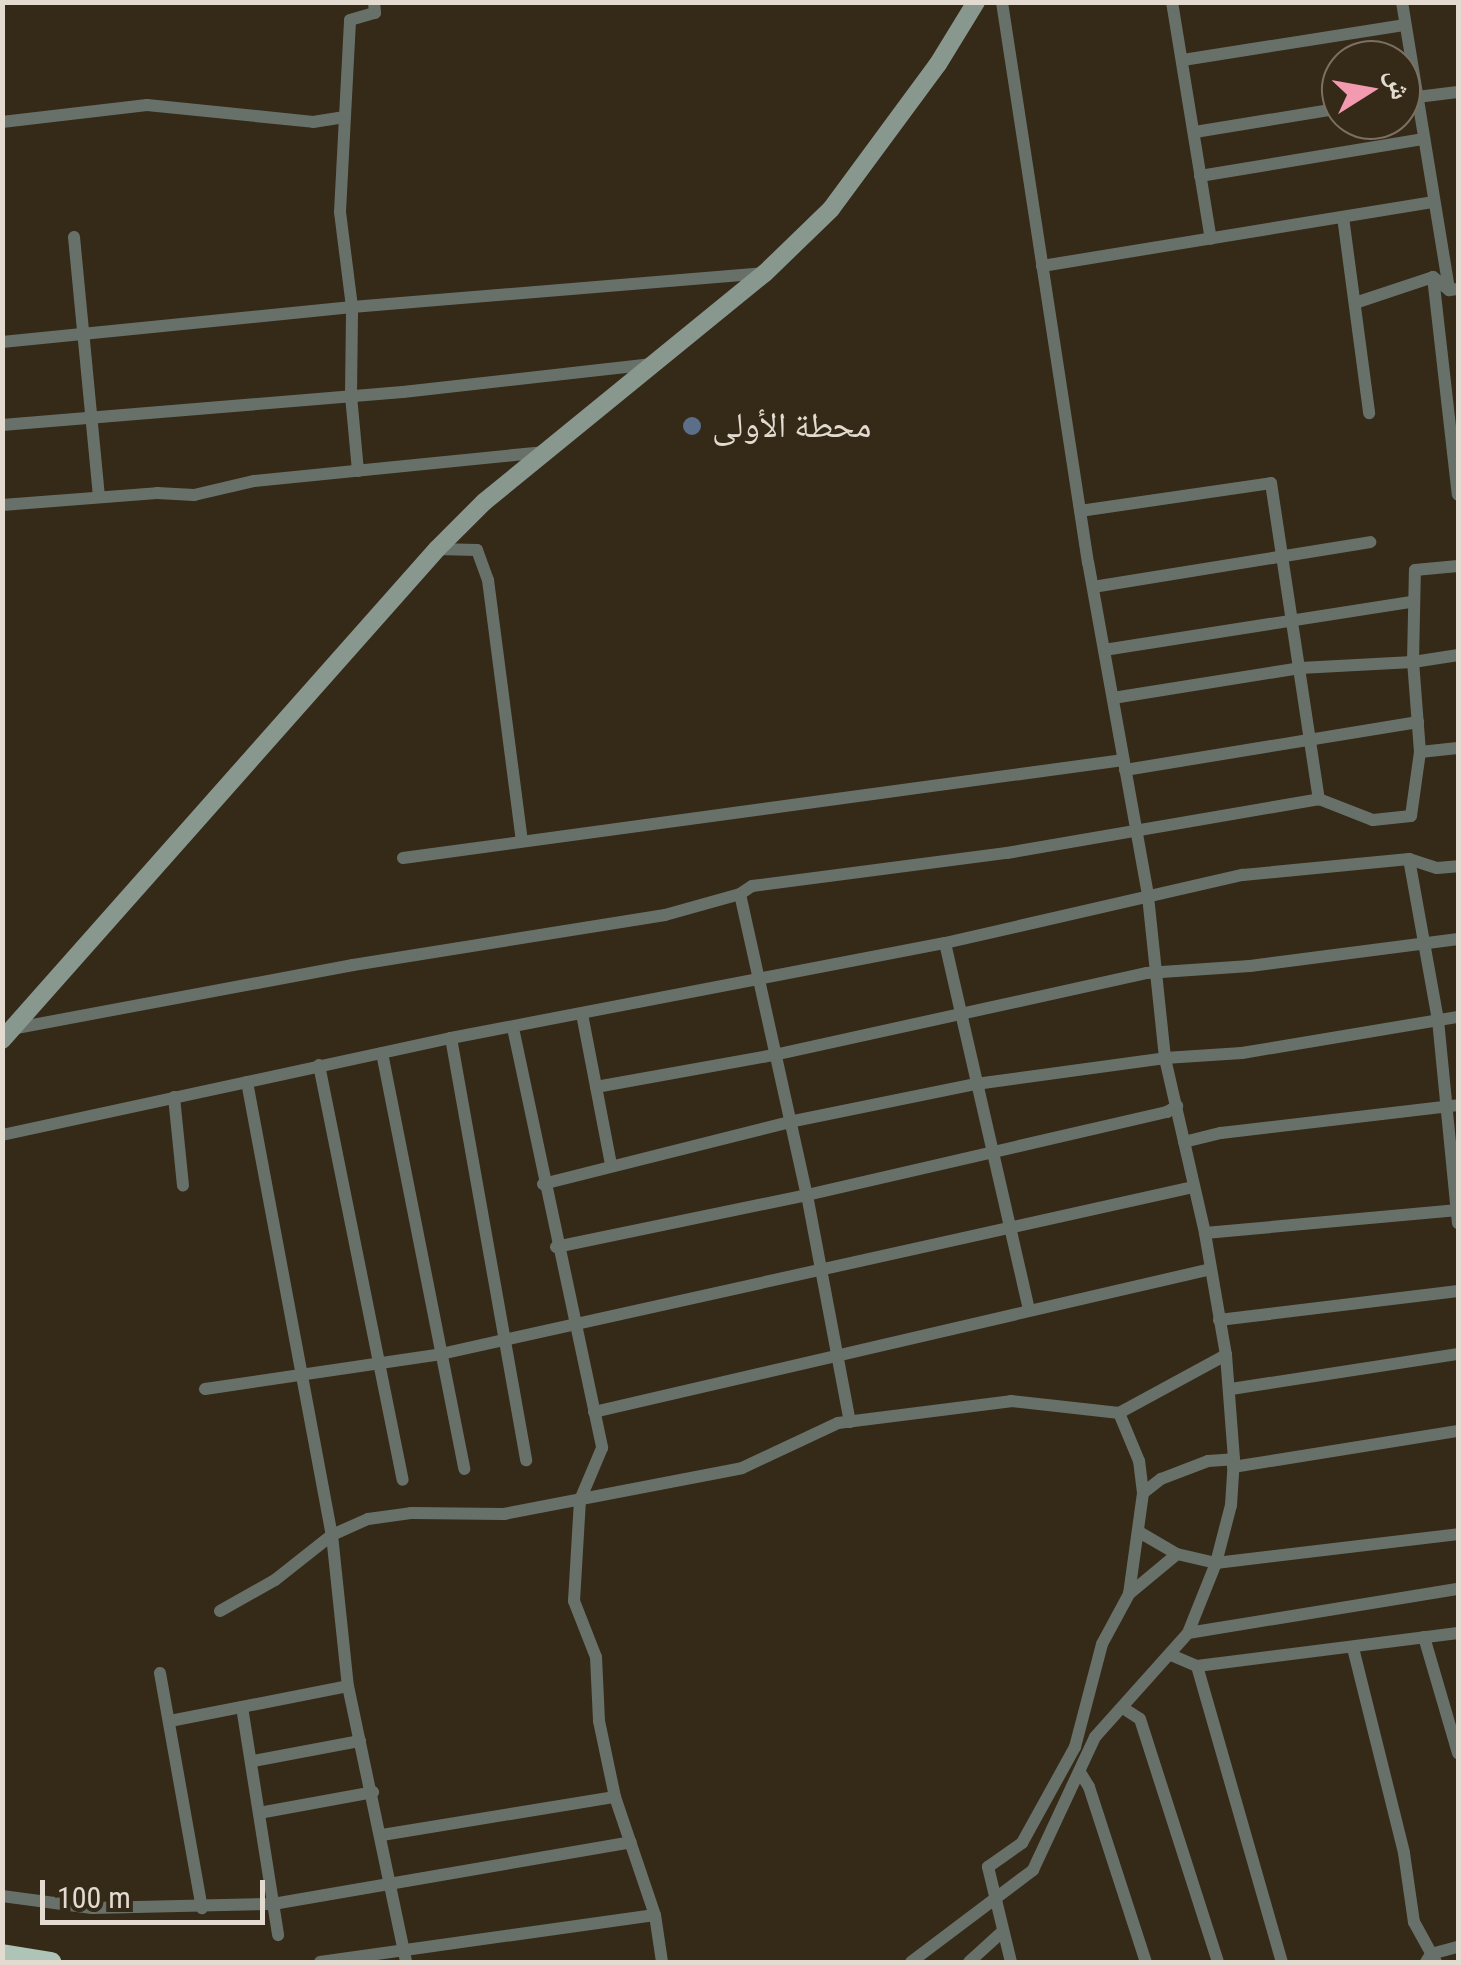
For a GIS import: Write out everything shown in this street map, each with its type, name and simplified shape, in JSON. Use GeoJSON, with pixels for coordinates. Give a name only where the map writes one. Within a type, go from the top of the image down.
{"type":"FeatureCollection","features":[{"type":"Feature","properties":{"kind":"highway"},"geometry":{"type":"LineString","coordinates":[[2,1954],[51,1962]]}},
{"type":"Feature","properties":{"kind":"main road"},"geometry":{"type":"LineString","coordinates":[[7,1034],[437,549],[546,452],[765,273],[831,209],[938,64],[976,2]]}},
{"type":"Feature","properties":{"kind":"street"},"geometry":{"type":"LineString","coordinates":[[358,471],[351,395],[352,307],[340,212],[350,20],[376,13],[374,2]]}},
{"type":"Feature","properties":{"kind":"street"},"geometry":{"type":"LineString","coordinates":[[911,1962],[994,1903],[1032,1870],[1081,1774],[1095,1737],[1188,1633],[1216,1563],[1231,1505],[1234,1463],[1226,1355],[1205,1233],[1165,1058],[1148,896],[1080,511],[1002,2]]}},
{"type":"Feature","properties":{"kind":"street"},"geometry":{"type":"LineString","coordinates":[[1172,2],[1210,238]]}},
{"type":"Feature","properties":{"kind":"street"},"geometry":{"type":"LineString","coordinates":[[1402,2],[1408,40]]}},
{"type":"Feature","properties":{"kind":"street"},"geometry":{"type":"LineString","coordinates":[[1183,60],[1405,25]]}},
{"type":"Feature","properties":{"kind":"street"},"geometry":{"type":"LineString","coordinates":[[1421,96],[1458,92]]}},
{"type":"Feature","properties":{"kind":"street"},"geometry":{"type":"LineString","coordinates":[[2,122],[147,105],[313,122],[345,117]]}},
{"type":"Feature","properties":{"kind":"street"},"geometry":{"type":"LineString","coordinates":[[1195,132],[1321,111]]}},
{"type":"Feature","properties":{"kind":"street"},"geometry":{"type":"LineString","coordinates":[[1421,121],[1454,289]]}},
{"type":"Feature","properties":{"kind":"street"},"geometry":{"type":"LineString","coordinates":[[1200,176],[1424,139]]}},
{"type":"Feature","properties":{"kind":"street"},"geometry":{"type":"LineString","coordinates":[[1042,266],[1434,202]]}},
{"type":"Feature","properties":{"kind":"street"},"geometry":{"type":"LineString","coordinates":[[1344,217],[1370,412]]}},
{"type":"Feature","properties":{"kind":"street"},"geometry":{"type":"LineString","coordinates":[[74,237],[99,497]]}},
{"type":"Feature","properties":{"kind":"street"},"geometry":{"type":"LineString","coordinates":[[2,342],[352,307],[765,273]]}},
{"type":"Feature","properties":{"kind":"street"},"geometry":{"type":"LineString","coordinates":[[1433,276],[1454,289]]}},
{"type":"Feature","properties":{"kind":"street"},"geometry":{"type":"LineString","coordinates":[[1355,303],[1433,276]]}},
{"type":"Feature","properties":{"kind":"street"},"geometry":{"type":"LineString","coordinates":[[1433,276],[1458,495]]}},
{"type":"Feature","properties":{"kind":"street"},"geometry":{"type":"LineString","coordinates":[[2,426],[654,364]]}},
{"type":"Feature","properties":{"kind":"street"},"geometry":{"type":"LineString","coordinates":[[2,505],[194,495],[254,481],[546,452]]}},
{"type":"Feature","properties":{"kind":"street"},"geometry":{"type":"LineString","coordinates":[[1080,511],[1272,482],[1280,557],[1312,737],[1319,800]]}},
{"type":"Feature","properties":{"kind":"street"},"geometry":{"type":"LineString","coordinates":[[1093,588],[1370,542]]}},
{"type":"Feature","properties":{"kind":"street"},"geometry":{"type":"LineString","coordinates":[[437,549],[476,550],[488,580],[522,841]]}},
{"type":"Feature","properties":{"kind":"street"},"geometry":{"type":"LineString","coordinates":[[7,1034],[364,963],[665,914],[740,894],[752,886],[1007,853],[1319,800],[1373,820],[1411,816],[1420,752],[1411,602],[1414,570],[1458,566]]}},
{"type":"Feature","properties":{"kind":"street"},"geometry":{"type":"LineString","coordinates":[[1104,650],[1291,617],[1411,602]]}},
{"type":"Feature","properties":{"kind":"street"},"geometry":{"type":"LineString","coordinates":[[1113,698],[1300,668],[1413,662],[1458,655]]}},
{"type":"Feature","properties":{"kind":"street"},"geometry":{"type":"LineString","coordinates":[[403,858],[1124,765],[1418,722]]}},
{"type":"Feature","properties":{"kind":"street"},"geometry":{"type":"LineString","coordinates":[[1420,752],[1458,748]]}},
{"type":"Feature","properties":{"kind":"street"},"geometry":{"type":"LineString","coordinates":[[1205,1233],[1458,1215],[1452,1105],[1409,859]]}},
{"type":"Feature","properties":{"kind":"street"},"geometry":{"type":"LineString","coordinates":[[2,1134],[451,1038],[945,943],[1243,875],[1409,859],[1437,868],[1458,866]]}},
{"type":"Feature","properties":{"kind":"street"},"geometry":{"type":"LineString","coordinates":[[740,894],[806,1195],[850,1422]]}},
{"type":"Feature","properties":{"kind":"street"},"geometry":{"type":"LineString","coordinates":[[596,1087],[774,1055],[1158,972],[1458,939]]}},
{"type":"Feature","properties":{"kind":"street"},"geometry":{"type":"LineString","coordinates":[[945,943],[1029,1309]]}},
{"type":"Feature","properties":{"kind":"street"},"geometry":{"type":"LineString","coordinates":[[582,1014],[611,1165]]}},
{"type":"Feature","properties":{"kind":"street"},"geometry":{"type":"LineString","coordinates":[[543,1184],[789,1122],[976,1084],[1165,1058],[1242,1053],[1458,1016]]}},
{"type":"Feature","properties":{"kind":"street"},"geometry":{"type":"LineString","coordinates":[[513,1028],[526,1074],[556,1247],[602,1448],[580,1500],[574,1601],[596,1657],[599,1721],[615,1797],[655,1915],[662,1962]]}},
{"type":"Feature","properties":{"kind":"street"},"geometry":{"type":"LineString","coordinates":[[451,1038],[526,1460]]}},
{"type":"Feature","properties":{"kind":"street"},"geometry":{"type":"LineString","coordinates":[[382,1054],[464,1469]]}},
{"type":"Feature","properties":{"kind":"street"},"geometry":{"type":"LineString","coordinates":[[318,1066],[403,1480]]}},
{"type":"Feature","properties":{"kind":"street"},"geometry":{"type":"LineString","coordinates":[[246,1082],[332,1534],[348,1686],[406,1947],[406,1962]]}},
{"type":"Feature","properties":{"kind":"street"},"geometry":{"type":"LineString","coordinates":[[174,1098],[183,1186]]}},
{"type":"Feature","properties":{"kind":"street"},"geometry":{"type":"LineString","coordinates":[[1184,1142],[1221,1133],[1452,1105]]}},
{"type":"Feature","properties":{"kind":"street"},"geometry":{"type":"LineString","coordinates":[[556,1247],[806,1195],[1167,1112],[1177,1106]]}},
{"type":"Feature","properties":{"kind":"street"},"geometry":{"type":"LineString","coordinates":[[205,1388],[440,1354],[1192,1188]]}},
{"type":"Feature","properties":{"kind":"street"},"geometry":{"type":"LineString","coordinates":[[594,1412],[1211,1269]]}},
{"type":"Feature","properties":{"kind":"street"},"geometry":{"type":"LineString","coordinates":[[1219,1320],[1458,1291]]}},
{"type":"Feature","properties":{"kind":"street"},"geometry":{"type":"LineString","coordinates":[[1231,1389],[1458,1354]]}},
{"type":"Feature","properties":{"kind":"street"},"geometry":{"type":"LineString","coordinates":[[220,1611],[275,1580],[332,1534],[368,1519],[504,1514],[742,1468],[850,1422],[1012,1401],[1120,1413],[1226,1355]]}},
{"type":"Feature","properties":{"kind":"street"},"geometry":{"type":"LineString","coordinates":[[1011,1962],[988,1867],[1022,1843],[1075,1747],[1102,1644],[1129,1594],[1142,1493],[1139,1462],[1120,1413]]}},
{"type":"Feature","properties":{"kind":"street"},"geometry":{"type":"LineString","coordinates":[[1142,1493],[1162,1479],[1208,1461],[1234,1463],[1458,1430]]}},
{"type":"Feature","properties":{"kind":"street"},"geometry":{"type":"LineString","coordinates":[[1139,1532],[1176,1554],[1216,1563],[1458,1534]]}},
{"type":"Feature","properties":{"kind":"street"},"geometry":{"type":"LineString","coordinates":[[1129,1594],[1176,1554]]}},
{"type":"Feature","properties":{"kind":"street"},"geometry":{"type":"LineString","coordinates":[[1188,1633],[1458,1590]]}},
{"type":"Feature","properties":{"kind":"street"},"geometry":{"type":"LineString","coordinates":[[1170,1655],[1197,1666],[1458,1633]]}},
{"type":"Feature","properties":{"kind":"street"},"geometry":{"type":"LineString","coordinates":[[1424,1638],[1458,1753]]}},
{"type":"Feature","properties":{"kind":"street"},"geometry":{"type":"LineString","coordinates":[[1353,1648],[1404,1852],[1414,1922],[1431,1960],[1458,1947]]}},
{"type":"Feature","properties":{"kind":"street"},"geometry":{"type":"LineString","coordinates":[[1197,1666],[1282,1962]]}},
{"type":"Feature","properties":{"kind":"street"},"geometry":{"type":"LineString","coordinates":[[160,1673],[202,1908]]}},
{"type":"Feature","properties":{"kind":"street"},"geometry":{"type":"LineString","coordinates":[[170,1721],[348,1686]]}},
{"type":"Feature","properties":{"kind":"street"},"geometry":{"type":"LineString","coordinates":[[242,1708],[278,1935]]}},
{"type":"Feature","properties":{"kind":"street"},"geometry":{"type":"LineString","coordinates":[[1123,1708],[1140,1719],[1218,1962]]}},
{"type":"Feature","properties":{"kind":"street"},"geometry":{"type":"LineString","coordinates":[[253,1761],[360,1741]]}},
{"type":"Feature","properties":{"kind":"street"},"geometry":{"type":"LineString","coordinates":[[1081,1774],[1089,1786],[1146,1962]]}},
{"type":"Feature","properties":{"kind":"street"},"geometry":{"type":"LineString","coordinates":[[259,1813],[373,1792]]}},
{"type":"Feature","properties":{"kind":"street"},"geometry":{"type":"LineString","coordinates":[[382,1835],[615,1797]]}},
{"type":"Feature","properties":{"kind":"street"},"geometry":{"type":"LineString","coordinates":[[2,1896],[92,1908],[273,1904],[632,1842]]}},
{"type":"Feature","properties":{"kind":"street"},"geometry":{"type":"LineString","coordinates":[[320,1962],[655,1915]]}},
{"type":"Feature","properties":{"kind":"street"},"geometry":{"type":"LineString","coordinates":[[970,1962],[1002,1932]]}},
{"type":"Feature","properties":{"kind":"place","name":"محطة الأولى"},"geometry":{"type":"Point","coordinates":[692,426]}}]}
